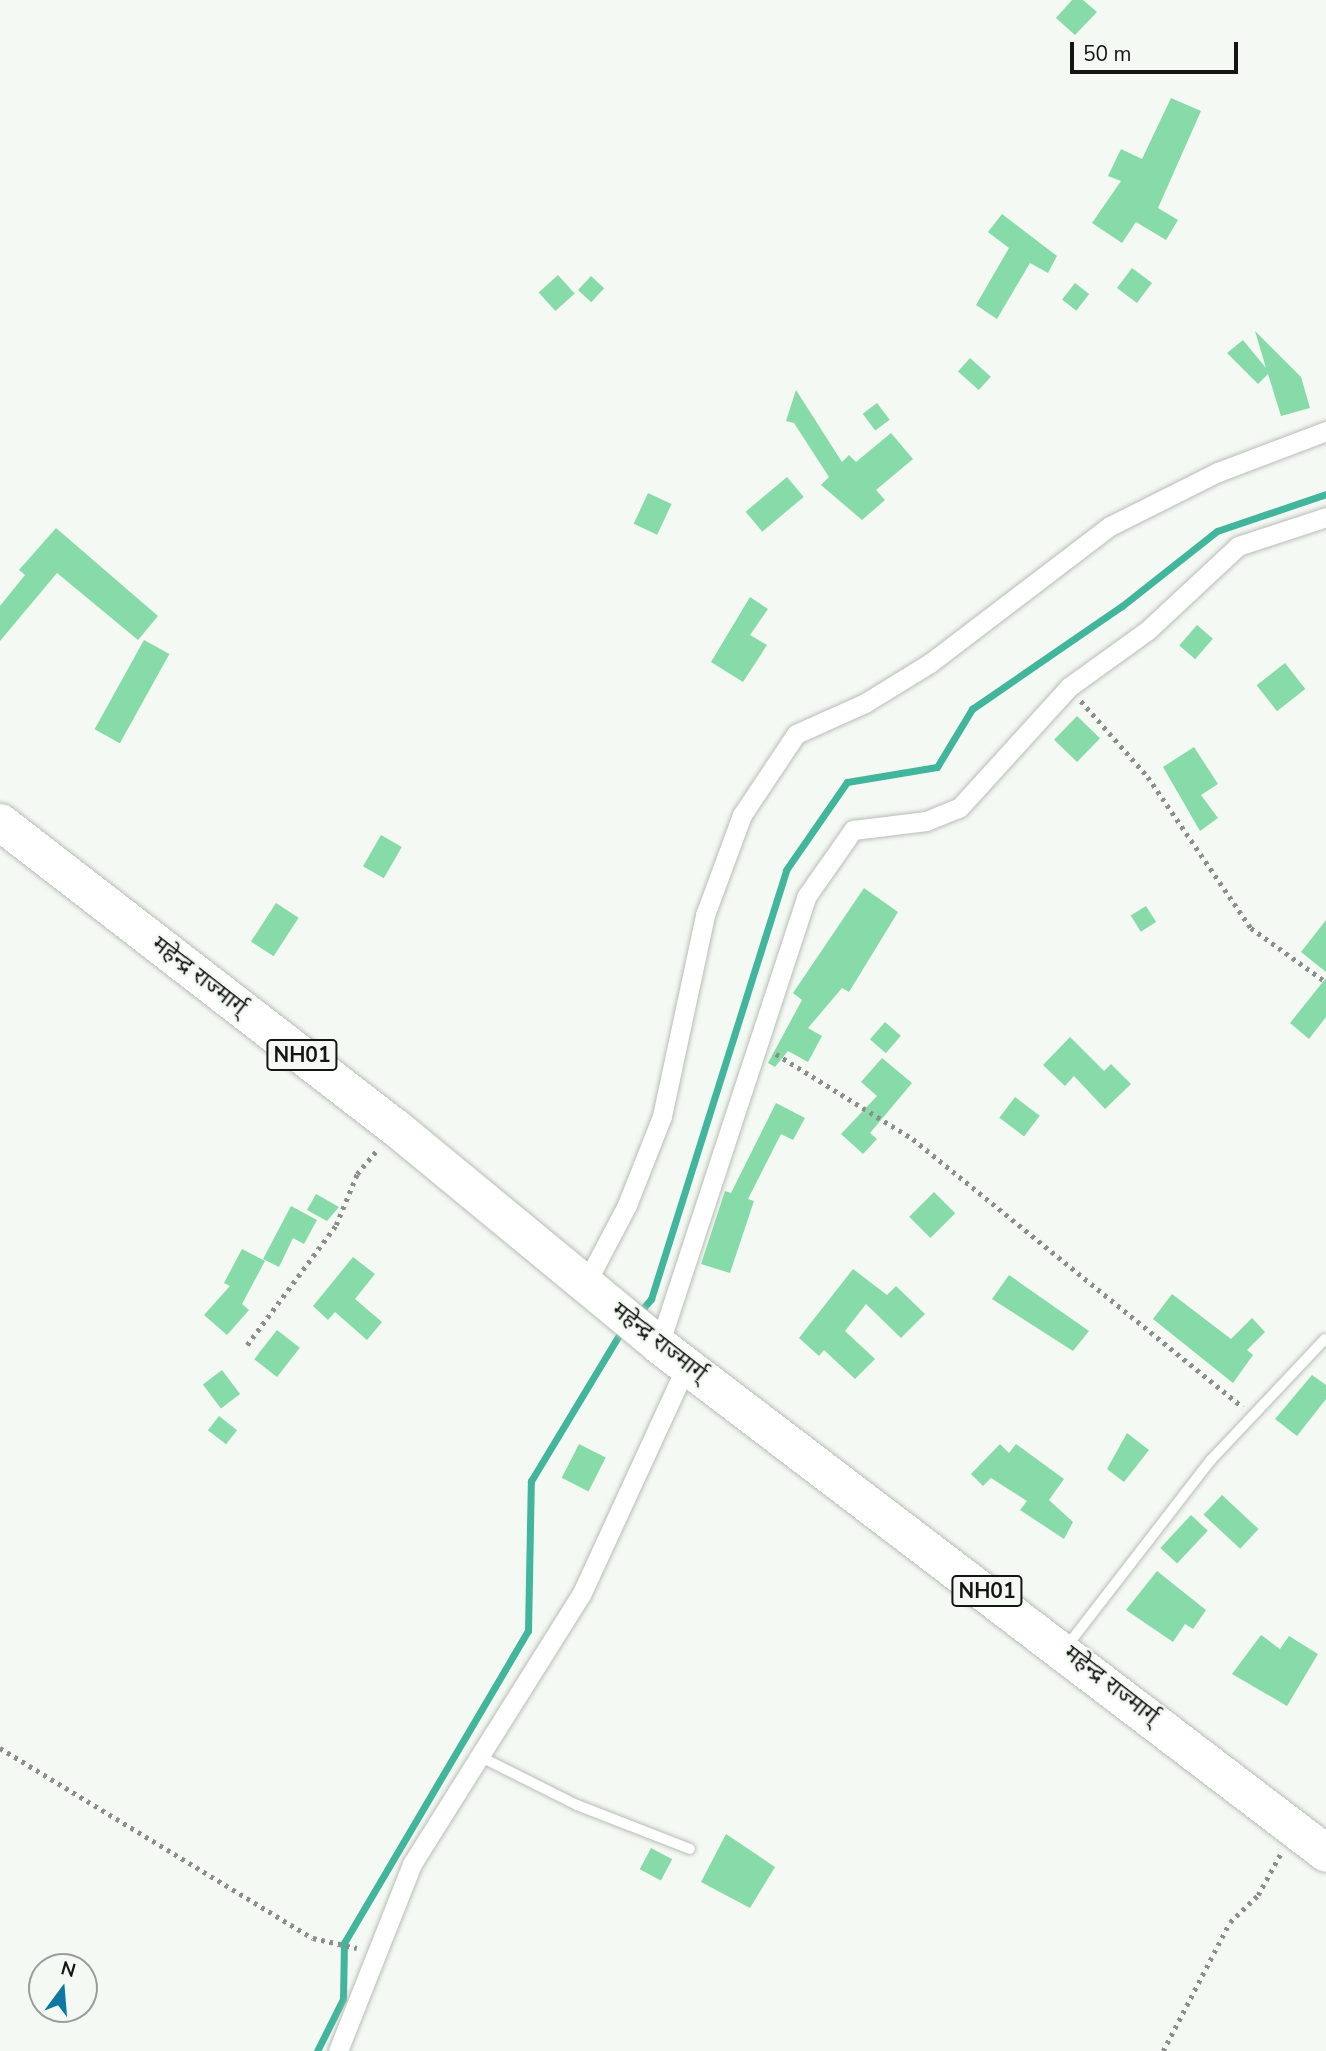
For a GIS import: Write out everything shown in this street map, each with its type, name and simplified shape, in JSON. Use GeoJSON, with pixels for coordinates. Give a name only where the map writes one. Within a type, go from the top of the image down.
{"type":"FeatureCollection","features":[{"type":"Feature","properties":{"kind":"highway","name":"महेन्द्र राज्मार्ग्"},"geometry":{"type":"LineString","coordinates":[[0,822],[395,1127],[664,1348],[1065,1649],[1326,1853]]}},
{"type":"Feature","properties":{"kind":"street"},"geometry":{"type":"LineString","coordinates":[[592,1290],[662,1116],[705,915],[742,816],[796,734],[865,703],[930,663],[1110,526],[1218,472],[1326,431]]}},
{"type":"Feature","properties":{"kind":"street"},"geometry":{"type":"LineString","coordinates":[[338,2051],[412,1864],[476,1755],[581,1595],[664,1348],[757,1044],[806,897],[853,830],[926,821],[959,808],[1069,687],[1148,630],[1238,546],[1326,517]]}},
{"type":"Feature","properties":{"kind":"lane"},"geometry":{"type":"LineString","coordinates":[[1065,1649],[1168,1512],[1253,1415],[1325,1339]]}},
{"type":"Feature","properties":{"kind":"lane"},"geometry":{"type":"LineString","coordinates":[[476,1755],[577,1805],[690,1849]]}},
{"type":"Feature","properties":{"kind":"path"},"geometry":{"type":"LineString","coordinates":[[1069,687],[1148,777],[1251,928],[1326,982]]}},
{"type":"Feature","properties":{"kind":"path"},"geometry":{"type":"LineString","coordinates":[[757,1044],[913,1139],[1253,1415]]}},
{"type":"Feature","properties":{"kind":"path"},"geometry":{"type":"LineString","coordinates":[[247,1345],[336,1225],[357,1174],[395,1127]]}},
{"type":"Feature","properties":{"kind":"path"},"geometry":{"type":"LineString","coordinates":[[0,1748],[313,1938],[376,1956]]}},
{"type":"Feature","properties":{"kind":"path"},"geometry":{"type":"LineString","coordinates":[[1163,2051],[1230,1922],[1258,1895],[1294,1828]]}},
{"type":"Feature","properties":{"kind":"building"},"geometry":{"type":"Polygon","coordinates":[[[1072,0],[1083,0],[1097,12],[1075,35],[1056,18],[1072,0]]]}},
{"type":"Feature","properties":{"kind":"building"},"geometry":{"type":"Polygon","coordinates":[[[1171,98],[1201,111],[1158,208],[1178,220],[1166,240],[1136,222],[1122,243],[1092,223],[1121,181],[1108,176],[1121,149],[1142,159],[1171,98]]]}},
{"type":"Feature","properties":{"kind":"building"},"geometry":{"type":"Polygon","coordinates":[[[1002,214],[1057,256],[1048,273],[1030,263],[997,319],[976,305],[1009,248],[988,232],[1002,214]]]}},
{"type":"Feature","properties":{"kind":"building"},"geometry":{"type":"Polygon","coordinates":[[[1132,268],[1152,283],[1137,303],[1117,288],[1132,268]]]}},
{"type":"Feature","properties":{"kind":"building"},"geometry":{"type":"Polygon","coordinates":[[[558,275],[575,294],[555,311],[539,292],[558,275]]]}},
{"type":"Feature","properties":{"kind":"building"},"geometry":{"type":"Polygon","coordinates":[[[591,276],[604,288],[591,302],[578,290],[591,276]]]}},
{"type":"Feature","properties":{"kind":"building"},"geometry":{"type":"Polygon","coordinates":[[[1075,283],[1089,294],[1076,311],[1062,300],[1075,283]]]}},
{"type":"Feature","properties":{"kind":"building"},"geometry":{"type":"Polygon","coordinates":[[[1255,331],[1301,377],[1310,408],[1281,416],[1268,374],[1258,384],[1227,353],[1243,340],[1266,368],[1255,331]]]}},
{"type":"Feature","properties":{"kind":"building"},"geometry":{"type":"Polygon","coordinates":[[[970,358],[991,377],[979,390],[958,371],[970,358]]]}},
{"type":"Feature","properties":{"kind":"building"},"geometry":{"type":"Polygon","coordinates":[[[796,390],[842,462],[849,455],[856,462],[891,433],[913,459],[876,490],[885,500],[862,520],[821,485],[829,477],[794,423],[786,421],[796,390]]]}},
{"type":"Feature","properties":{"kind":"building"},"geometry":{"type":"Polygon","coordinates":[[[877,403],[890,420],[875,431],[863,414],[877,403]]]}},
{"type":"Feature","properties":{"kind":"building"},"geometry":{"type":"Polygon","coordinates":[[[787,477],[804,497],[762,532],[746,512],[787,477]]]}},
{"type":"Feature","properties":{"kind":"building"},"geometry":{"type":"Polygon","coordinates":[[[648,493],[672,504],[657,535],[634,524],[648,493]]]}},
{"type":"Feature","properties":{"kind":"building"},"geometry":{"type":"Polygon","coordinates":[[[56,528],[158,616],[138,640],[57,573],[0,641],[0,606],[25,575],[19,570],[56,528]]]}},
{"type":"Feature","properties":{"kind":"building"},"geometry":{"type":"Polygon","coordinates":[[[750,597],[768,609],[750,635],[767,645],[743,682],[711,662],[750,597]]]}},
{"type":"Feature","properties":{"kind":"building"},"geometry":{"type":"Polygon","coordinates":[[[1197,625],[1213,639],[1195,659],[1179,645],[1197,625]]]}},
{"type":"Feature","properties":{"kind":"building"},"geometry":{"type":"Polygon","coordinates":[[[144,640],[169,654],[120,743],[95,729],[144,640]]]}},
{"type":"Feature","properties":{"kind":"building"},"geometry":{"type":"Polygon","coordinates":[[[1285,663],[1305,689],[1277,711],[1257,685],[1285,663]]]}},
{"type":"Feature","properties":{"kind":"building"},"geometry":{"type":"Polygon","coordinates":[[[1077,716],[1100,738],[1077,762],[1054,740],[1077,716]]]}},
{"type":"Feature","properties":{"kind":"building"},"geometry":{"type":"Polygon","coordinates":[[[1194,747],[1218,784],[1201,795],[1218,818],[1200,831],[1163,767],[1194,747]]]}},
{"type":"Feature","properties":{"kind":"building"},"geometry":{"type":"Polygon","coordinates":[[[381,835],[402,847],[384,878],[363,866],[381,835]]]}},
{"type":"Feature","properties":{"kind":"building"},"geometry":{"type":"Polygon","coordinates":[[[864,888],[898,912],[849,992],[842,988],[808,1028],[822,1036],[808,1062],[788,1051],[775,1067],[768,1063],[802,1000],[793,993],[864,888]]]}},
{"type":"Feature","properties":{"kind":"building"},"geometry":{"type":"Polygon","coordinates":[[[276,903],[299,918],[274,956],[251,942],[276,903]]]}},
{"type":"Feature","properties":{"kind":"building"},"geometry":{"type":"Polygon","coordinates":[[[1146,906],[1156,922],[1141,932],[1131,916],[1146,906]]]}},
{"type":"Feature","properties":{"kind":"building"},"geometry":{"type":"Polygon","coordinates":[[[1326,920],[1326,972],[1301,952],[1326,920]]]}},
{"type":"Feature","properties":{"kind":"building"},"geometry":{"type":"Polygon","coordinates":[[[1326,978],[1326,1017],[1309,1039],[1290,1023],[1326,978]]]}},
{"type":"Feature","properties":{"kind":"building"},"geometry":{"type":"Polygon","coordinates":[[[885,1022],[901,1036],[886,1053],[870,1039],[885,1022]]]}},
{"type":"Feature","properties":{"kind":"building"},"geometry":{"type":"Polygon","coordinates":[[[1070,1037],[1104,1071],[1111,1064],[1131,1084],[1105,1109],[1074,1076],[1065,1086],[1043,1065],[1070,1037]]]}},
{"type":"Feature","properties":{"kind":"building"},"geometry":{"type":"Polygon","coordinates":[[[882,1058],[912,1083],[870,1133],[877,1139],[863,1154],[841,1134],[877,1096],[861,1082],[882,1058]]]}},
{"type":"Feature","properties":{"kind":"building"},"geometry":{"type":"Polygon","coordinates":[[[1015,1097],[1040,1116],[1024,1136],[999,1118],[1015,1097]]]}},
{"type":"Feature","properties":{"kind":"building"},"geometry":{"type":"Polygon","coordinates":[[[776,1103],[805,1118],[793,1140],[781,1134],[748,1199],[754,1201],[730,1273],[701,1264],[725,1191],[731,1193],[776,1103]]]}},
{"type":"Feature","properties":{"kind":"building"},"geometry":{"type":"Polygon","coordinates":[[[934,1192],[955,1213],[930,1238],[909,1217],[934,1192]]]}},
{"type":"Feature","properties":{"kind":"building"},"geometry":{"type":"Polygon","coordinates":[[[316,1194],[339,1207],[327,1221],[307,1210],[316,1194]]]}},
{"type":"Feature","properties":{"kind":"building"},"geometry":{"type":"Polygon","coordinates":[[[291,1206],[317,1220],[304,1244],[293,1238],[279,1267],[263,1259],[291,1206]]]}},
{"type":"Feature","properties":{"kind":"building"},"geometry":{"type":"Polygon","coordinates":[[[242,1249],[265,1261],[242,1304],[249,1310],[227,1335],[204,1315],[230,1286],[224,1283],[242,1249]]]}},
{"type":"Feature","properties":{"kind":"building"},"geometry":{"type":"Polygon","coordinates":[[[353,1257],[375,1274],[355,1299],[382,1322],[367,1340],[335,1312],[328,1320],[313,1306],[353,1257]]]}},
{"type":"Feature","properties":{"kind":"building"},"geometry":{"type":"Polygon","coordinates":[[[853,1269],[887,1295],[896,1286],[925,1314],[901,1338],[866,1304],[845,1331],[875,1359],[855,1379],[824,1350],[819,1356],[799,1338],[853,1269]]]}},
{"type":"Feature","properties":{"kind":"building"},"geometry":{"type":"Polygon","coordinates":[[[1009,1275],[1089,1331],[1073,1351],[992,1299],[1009,1275]]]}},
{"type":"Feature","properties":{"kind":"building"},"geometry":{"type":"Polygon","coordinates":[[[1172,1294],[1231,1339],[1252,1318],[1265,1332],[1247,1350],[1253,1355],[1233,1383],[1153,1319],[1172,1294]]]}},
{"type":"Feature","properties":{"kind":"building"},"geometry":{"type":"Polygon","coordinates":[[[277,1330],[300,1348],[277,1377],[254,1359],[277,1330]]]}},
{"type":"Feature","properties":{"kind":"building"},"geometry":{"type":"Polygon","coordinates":[[[222,1370],[240,1394],[221,1408],[203,1384],[222,1370]]]}},
{"type":"Feature","properties":{"kind":"building"},"geometry":{"type":"Polygon","coordinates":[[[1312,1375],[1326,1385],[1326,1399],[1297,1436],[1275,1419],[1312,1375]]]}},
{"type":"Feature","properties":{"kind":"building"},"geometry":{"type":"Polygon","coordinates":[[[219,1416],[237,1430],[226,1444],[208,1430],[219,1416]]]}},
{"type":"Feature","properties":{"kind":"building"},"geometry":{"type":"Polygon","coordinates":[[[1127,1433],[1149,1450],[1124,1482],[1107,1469],[1127,1433]]]}},
{"type":"Feature","properties":{"kind":"building"},"geometry":{"type":"Polygon","coordinates":[[[579,1444],[606,1458],[588,1491],[562,1478],[579,1444]]]}},
{"type":"Feature","properties":{"kind":"building"},"geometry":{"type":"Polygon","coordinates":[[[1000,1444],[1009,1453],[1016,1444],[1064,1479],[1049,1500],[1073,1522],[1064,1539],[1020,1510],[1027,1501],[991,1478],[983,1486],[971,1474],[1000,1444]]]}},
{"type":"Feature","properties":{"kind":"building"},"geometry":{"type":"Polygon","coordinates":[[[1222,1495],[1259,1529],[1240,1549],[1204,1515],[1222,1495]]]}},
{"type":"Feature","properties":{"kind":"building"},"geometry":{"type":"Polygon","coordinates":[[[1191,1515],[1208,1531],[1177,1564],[1160,1548],[1191,1515]]]}},
{"type":"Feature","properties":{"kind":"building"},"geometry":{"type":"Polygon","coordinates":[[[1157,1571],[1206,1610],[1193,1629],[1185,1624],[1173,1642],[1126,1610],[1157,1571]]]}},
{"type":"Feature","properties":{"kind":"building"},"geometry":{"type":"Polygon","coordinates":[[[1261,1635],[1280,1649],[1289,1636],[1318,1654],[1287,1706],[1232,1674],[1261,1635]]]}},
{"type":"Feature","properties":{"kind":"building"},"geometry":{"type":"Polygon","coordinates":[[[726,1834],[775,1867],[750,1908],[701,1882],[726,1834]]]}},
{"type":"Feature","properties":{"kind":"building"},"geometry":{"type":"Polygon","coordinates":[[[651,1848],[672,1859],[661,1880],[640,1869],[651,1848]]]}},
{"type":"Feature","properties":{"kind":"waterway"},"geometry":{"type":"LineString","coordinates":[[638,1314],[651,1299],[786,870],[847,782],[937,767],[972,709],[1122,606],[1217,531],[1326,494]]}},
{"type":"Feature","properties":{"kind":"waterway"},"geometry":{"type":"LineString","coordinates":[[317,2051],[343,1999],[344,1943],[528,1631],[531,1481],[622,1330]]}}]}
